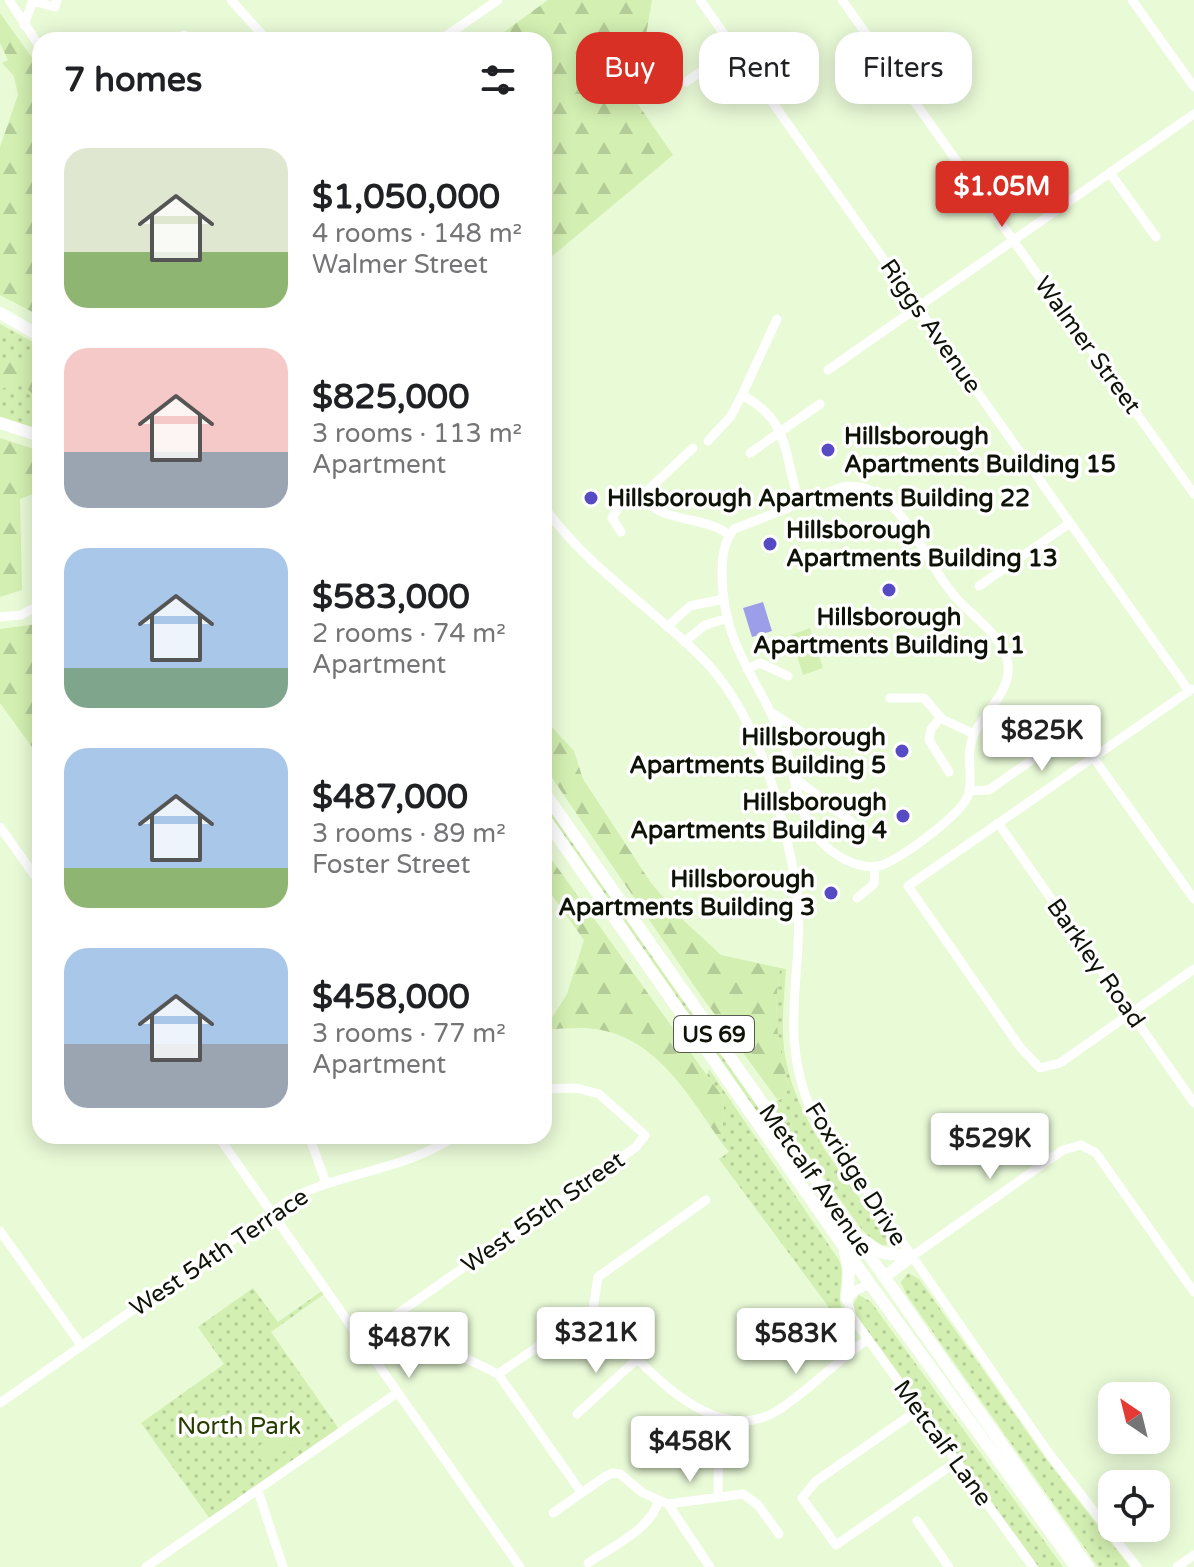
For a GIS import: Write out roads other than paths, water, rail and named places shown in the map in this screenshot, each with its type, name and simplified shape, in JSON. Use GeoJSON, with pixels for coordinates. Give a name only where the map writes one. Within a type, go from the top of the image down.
{"type":"FeatureCollection","features":[{"type":"Feature","properties":{"kind":"highway"},"geometry":{"type":"LineString","coordinates":[[0,313],[32,331]]}},
{"type":"Feature","properties":{"kind":"highway"},"geometry":{"type":"LineString","coordinates":[[0,423],[32,433]]}},
{"type":"Feature","properties":{"kind":"highway","name":"Metcalf Avenue"},"geometry":{"type":"LineString","coordinates":[[552,803],[1088,1567]]}},
{"type":"Feature","properties":{"kind":"highway","name":"Metcalf Avenue"},"geometry":{"type":"LineString","coordinates":[[552,828],[870,1284],[1076,1567]]}},
{"type":"Feature","properties":{"kind":"highway"},"geometry":{"type":"LineString","coordinates":[[798,1181],[837,1223],[871,1270],[884,1277],[911,1257]]}},
{"type":"Feature","properties":{"kind":"highway"},"geometry":{"type":"LineString","coordinates":[[854,1234],[883,1253],[911,1257]]}},
{"type":"Feature","properties":{"kind":"highway"},"geometry":{"type":"LineString","coordinates":[[844,1244],[849,1270],[847,1299]]}},
{"type":"Feature","properties":{"kind":"highway"},"geometry":{"type":"LineString","coordinates":[[870,1284],[887,1295],[917,1336],[951,1374]]}},
{"type":"Feature","properties":{"kind":"street"},"geometry":{"type":"LineString","coordinates":[[9,0],[32,36]]}},
{"type":"Feature","properties":{"kind":"street"},"geometry":{"type":"LineString","coordinates":[[24,25],[33,0],[55,7],[57,0]]}},
{"type":"Feature","properties":{"kind":"street"},"geometry":{"type":"LineString","coordinates":[[231,0],[259,32]]}},
{"type":"Feature","properties":{"kind":"street"},"geometry":{"type":"LineString","coordinates":[[452,32],[498,0]]}},
{"type":"Feature","properties":{"kind":"street","name":"Riggs Avenue"},"geometry":{"type":"LineString","coordinates":[[700,0],[723,32]]}},
{"type":"Feature","properties":{"kind":"street","name":"Walmer Street"},"geometry":{"type":"LineString","coordinates":[[842,0],[1194,494]]}},
{"type":"Feature","properties":{"kind":"street"},"geometry":{"type":"LineString","coordinates":[[1132,0],[1194,87]]}},
{"type":"Feature","properties":{"kind":"street"},"geometry":{"type":"LineString","coordinates":[[686,82],[699,73]]}},
{"type":"Feature","properties":{"kind":"street","name":"Riggs Avenue"},"geometry":{"type":"LineString","coordinates":[[775,104],[1070,523],[1192,689]]}},
{"type":"Feature","properties":{"kind":"street"},"geometry":{"type":"LineString","coordinates":[[828,370],[1194,114]]}},
{"type":"Feature","properties":{"kind":"street"},"geometry":{"type":"LineString","coordinates":[[1110,173],[1156,237]]}},
{"type":"Feature","properties":{"kind":"street"},"geometry":{"type":"LineString","coordinates":[[708,441],[731,416],[777,319]]}},
{"type":"Feature","properties":{"kind":"street"},"geometry":{"type":"LineString","coordinates":[[742,395],[766,408],[782,430],[799,501]]}},
{"type":"Feature","properties":{"kind":"street"},"geometry":{"type":"LineString","coordinates":[[750,453],[820,404]]}},
{"type":"Feature","properties":{"kind":"street"},"geometry":{"type":"LineString","coordinates":[[621,532],[612,518],[624,499],[646,496],[693,448]]}},
{"type":"Feature","properties":{"kind":"street"},"geometry":{"type":"LineString","coordinates":[[845,486],[862,488],[880,496],[954,595],[977,615],[1005,654],[1009,669],[1005,686],[974,734],[969,752],[969,791],[952,817],[886,864],[859,865],[841,857],[818,839],[807,819],[771,712],[747,669],[725,619],[723,552],[729,535],[741,524],[799,501],[845,486]]}},
{"type":"Feature","properties":{"kind":"street"},"geometry":{"type":"LineString","coordinates":[[646,496],[653,508],[715,525],[729,535]]}},
{"type":"Feature","properties":{"kind":"street","name":"Foxridge Drive"},"geometry":{"type":"LineString","coordinates":[[552,517],[586,558],[684,642],[715,674],[750,727],[767,769],[788,847],[799,922],[791,1032],[803,1091],[822,1131],[1048,1452],[1137,1567]]}},
{"type":"Feature","properties":{"kind":"street"},"geometry":{"type":"LineString","coordinates":[[979,586],[1070,523]]}},
{"type":"Feature","properties":{"kind":"street"},"geometry":{"type":"LineString","coordinates":[[667,627],[690,606],[723,599]]}},
{"type":"Feature","properties":{"kind":"street"},"geometry":{"type":"LineString","coordinates":[[0,617],[21,615],[32,609]]}},
{"type":"Feature","properties":{"kind":"street"},"geometry":{"type":"LineString","coordinates":[[684,642],[699,628],[725,619]]}},
{"type":"Feature","properties":{"kind":"street"},"geometry":{"type":"LineString","coordinates":[[747,669],[760,663],[788,676]]}},
{"type":"Feature","properties":{"kind":"street"},"geometry":{"type":"LineString","coordinates":[[1192,689],[908,886],[1038,1067],[1056,1066],[1194,969]]}},
{"type":"Feature","properties":{"kind":"street"},"geometry":{"type":"LineString","coordinates":[[890,698],[924,698],[940,718],[974,734]]}},
{"type":"Feature","properties":{"kind":"street"},"geometry":{"type":"LineString","coordinates":[[771,712],[821,745]]}},
{"type":"Feature","properties":{"kind":"street"},"geometry":{"type":"LineString","coordinates":[[940,718],[929,740],[949,772]]}},
{"type":"Feature","properties":{"kind":"street"},"geometry":{"type":"LineString","coordinates":[[969,791],[987,791],[1050,747]]}},
{"type":"Feature","properties":{"kind":"street"},"geometry":{"type":"LineString","coordinates":[[1093,757],[1194,899]]}},
{"type":"Feature","properties":{"kind":"street"},"geometry":{"type":"LineString","coordinates":[[796,779],[853,823]]}},
{"type":"Feature","properties":{"kind":"street","name":"Barkley Road"},"geometry":{"type":"LineString","coordinates":[[998,823],[1194,1103]]}},
{"type":"Feature","properties":{"kind":"street"},"geometry":{"type":"LineString","coordinates":[[0,827],[32,872]]}},
{"type":"Feature","properties":{"kind":"street"},"geometry":{"type":"LineString","coordinates":[[857,898],[874,884],[875,866]]}},
{"type":"Feature","properties":{"kind":"street","name":"West 55th Street"},"geometry":{"type":"LineString","coordinates":[[357,1334],[367,1335],[636,1147],[645,1135],[599,1094],[576,1088],[552,1089]]}},
{"type":"Feature","properties":{"kind":"street"},"geometry":{"type":"LineString","coordinates":[[224,1144],[520,1567]]}},
{"type":"Feature","properties":{"kind":"street"},"geometry":{"type":"LineString","coordinates":[[312,1144],[326,1183]]}},
{"type":"Feature","properties":{"kind":"street","name":"West 54th Terrace"},"geometry":{"type":"LineString","coordinates":[[0,1403],[271,1213],[326,1183],[396,1166],[439,1144]]}},
{"type":"Feature","properties":{"kind":"street"},"geometry":{"type":"LineString","coordinates":[[911,1257],[1063,1150],[1081,1145],[1096,1153],[1194,1292]]}},
{"type":"Feature","properties":{"kind":"street"},"geometry":{"type":"LineString","coordinates":[[498,1374],[593,1309],[598,1277],[706,1200]]}},
{"type":"Feature","properties":{"kind":"street"},"geometry":{"type":"LineString","coordinates":[[0,1231],[81,1345]]}},
{"type":"Feature","properties":{"kind":"street"},"geometry":{"type":"LineString","coordinates":[[847,1299],[856,1290],[870,1284]]}},
{"type":"Feature","properties":{"kind":"street","name":"Metcalf Lane"},"geometry":{"type":"LineString","coordinates":[[847,1299],[852,1317],[1033,1567]]}},
{"type":"Feature","properties":{"kind":"street"},"geometry":{"type":"LineString","coordinates":[[593,1309],[636,1360],[719,1419],[751,1421],[769,1415],[813,1385],[836,1361],[868,1339]]}},
{"type":"Feature","properties":{"kind":"street"},"geometry":{"type":"LineString","coordinates":[[459,1355],[498,1374],[581,1492]]}},
{"type":"Feature","properties":{"kind":"street"},"geometry":{"type":"LineString","coordinates":[[577,1414],[636,1360]]}},
{"type":"Feature","properties":{"kind":"street"},"geometry":{"type":"LineString","coordinates":[[146,1567],[397,1393]]}},
{"type":"Feature","properties":{"kind":"street"},"geometry":{"type":"LineString","coordinates":[[918,1410],[806,1491],[802,1498],[826,1536],[836,1545],[859,1533],[956,1462]]}},
{"type":"Feature","properties":{"kind":"street"},"geometry":{"type":"LineString","coordinates":[[718,1496],[719,1419]]}},
{"type":"Feature","properties":{"kind":"street"},"geometry":{"type":"LineString","coordinates":[[553,1513],[612,1473],[620,1474],[663,1503],[710,1567]]}},
{"type":"Feature","properties":{"kind":"street"},"geometry":{"type":"LineString","coordinates":[[258,1491],[283,1567]]}},
{"type":"Feature","properties":{"kind":"street"},"geometry":{"type":"LineString","coordinates":[[588,1563],[647,1522],[663,1503],[743,1494],[752,1498],[779,1534]]}},
{"type":"Feature","properties":{"kind":"street"},"geometry":{"type":"LineString","coordinates":[[917,1521],[949,1567]]}},
{"type":"Feature","properties":{"kind":"street"},"geometry":{"type":"LineString","coordinates":[[1177,1567],[1194,1555]]}},
{"type":"Feature","properties":{"kind":"water"},"geometry":{"type":"Polygon","coordinates":[[[763,602],[772,631],[752,637],[743,608],[763,602]]]}},
{"type":"Feature","properties":{"kind":"place","name":"Hillsborough Apartments Building 15"},"geometry":{"type":"Point","coordinates":[828,450]}},
{"type":"Feature","properties":{"kind":"place","name":"Hillsborough Apartments Building 22"},"geometry":{"type":"Point","coordinates":[591,498]}},
{"type":"Feature","properties":{"kind":"place","name":"Hillsborough Apartments Building 13"},"geometry":{"type":"Point","coordinates":[770,544]}},
{"type":"Feature","properties":{"kind":"place","name":"Hillsborough Apartments Building 11"},"geometry":{"type":"Point","coordinates":[889,590]}},
{"type":"Feature","properties":{"kind":"place","name":"Hillsborough Apartments Building 5"},"geometry":{"type":"Point","coordinates":[902,751]}},
{"type":"Feature","properties":{"kind":"place","name":"Hillsborough Apartments Building 4"},"geometry":{"type":"Point","coordinates":[903,816]}},
{"type":"Feature","properties":{"kind":"place","name":"Hillsborough Apartments Building 3"},"geometry":{"type":"Point","coordinates":[831,893]}},
{"type":"Feature","properties":{"kind":"park label","name":"North Park"},"geometry":{"type":"Point","coordinates":[239,1426]}}]}
